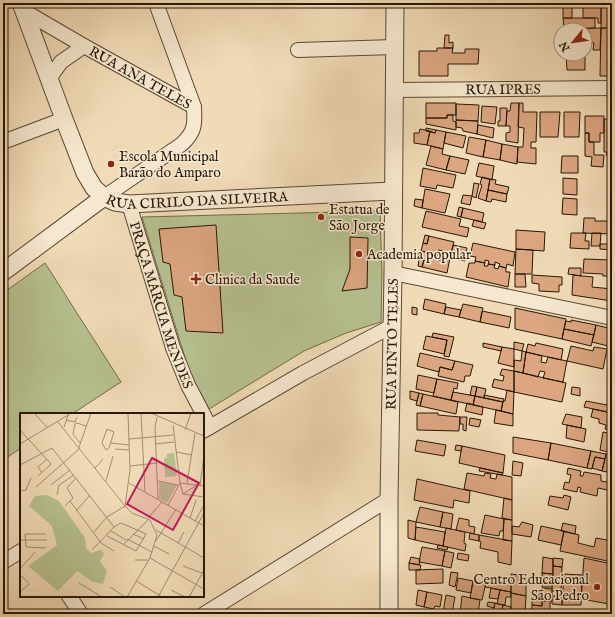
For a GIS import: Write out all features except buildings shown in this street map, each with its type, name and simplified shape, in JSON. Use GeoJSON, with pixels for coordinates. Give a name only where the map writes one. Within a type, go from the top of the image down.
{"type":"FeatureCollection","features":[{"type":"Feature","properties":{"kind":"street"},"geometry":{"type":"LineString","coordinates":[[156,3],[194,107]]}},
{"type":"Feature","properties":{"kind":"street","name":"RUA PINTO TELES"},"geometry":{"type":"LineString","coordinates":[[389,614],[395,3]]}},
{"type":"Feature","properties":{"kind":"street","name":"RUA ANA TELES"},"geometry":{"type":"LineString","coordinates":[[22,7],[84,46],[194,107],[195,122],[191,135],[182,144],[104,197],[94,188],[85,173],[22,7]]}},
{"type":"Feature","properties":{"kind":"street","name":"RUA ANA TELES"},"geometry":{"type":"LineString","coordinates":[[49,79],[61,62],[84,46]]}},
{"type":"Feature","properties":{"kind":"street"},"geometry":{"type":"LineString","coordinates":[[298,50],[394,47]]}},
{"type":"Feature","properties":{"kind":"street","name":"RUA IPRES"},"geometry":{"type":"LineString","coordinates":[[393,90],[612,88]]}},
{"type":"Feature","properties":{"kind":"street"},"geometry":{"type":"LineString","coordinates":[[3,142],[64,119]]}},
{"type":"Feature","properties":{"kind":"street","name":"RUA CIRILO DA SILVEIRA"},"geometry":{"type":"LineString","coordinates":[[3,272],[104,197],[115,202],[129,204],[392,191]]}},
{"type":"Feature","properties":{"kind":"street","name":"PRAÇA MÁRCIA MENDES"},"geometry":{"type":"LineString","coordinates":[[129,204],[173,348],[199,413]]}},
{"type":"Feature","properties":{"kind":"street"},"geometry":{"type":"LineString","coordinates":[[393,273],[612,318]]}},
{"type":"Feature","properties":{"kind":"street"},"geometry":{"type":"LineString","coordinates":[[206,429],[303,372],[392,326]]}},
{"type":"Feature","properties":{"kind":"street"},"geometry":{"type":"LineString","coordinates":[[204,614],[389,499]]}},
{"type":"Feature","properties":{"kind":"street"},"geometry":{"type":"LineString","coordinates":[[3,562],[20,552]]}},
{"type":"Feature","properties":{"kind":"street"},"geometry":{"type":"LineString","coordinates":[[70,597],[81,614]]}},
{"type":"Feature","properties":{"kind":"green space"},"geometry":{"type":"Polygon","coordinates":[[[380,211],[382,273],[381,322],[346,333],[304,351],[209,409],[190,374],[142,217],[380,211]]]}},
{"type":"Feature","properties":{"kind":"green space"},"geometry":{"type":"Polygon","coordinates":[[[45,263],[121,382],[74,413],[20,413],[20,449],[3,460],[3,293],[45,263]]]}},
{"type":"Feature","properties":{"kind":"place","name":"Escola Municipal Barão do Amparo"},"geometry":{"type":"Point","coordinates":[111,164]}},
{"type":"Feature","properties":{"kind":"place","name":"Estatua de São Jorge"},"geometry":{"type":"Point","coordinates":[321,217]}},
{"type":"Feature","properties":{"kind":"place","name":"Academia popular"},"geometry":{"type":"Point","coordinates":[359,254]}},
{"type":"Feature","properties":{"kind":"place","name":"Clinica da Saude"},"geometry":{"type":"Point","coordinates":[196,279]}},
{"type":"Feature","properties":{"kind":"place","name":"Centro Educacional São Pedro"},"geometry":{"type":"Point","coordinates":[597,587]}}]}
